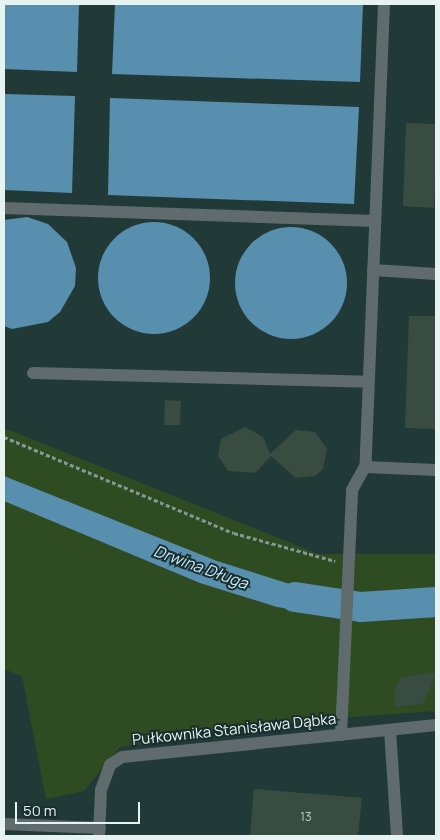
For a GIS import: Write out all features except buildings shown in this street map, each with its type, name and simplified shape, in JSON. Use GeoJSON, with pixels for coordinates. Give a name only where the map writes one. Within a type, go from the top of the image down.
{"type":"FeatureCollection","features":[{"type":"Feature","properties":{"kind":"street"},"geometry":{"type":"LineString","coordinates":[[341,734],[352,490],[365,467],[384,4]]}},
{"type":"Feature","properties":{"kind":"street"},"geometry":{"type":"LineString","coordinates":[[4,208],[375,220]]}},
{"type":"Feature","properties":{"kind":"street"},"geometry":{"type":"LineString","coordinates":[[373,270],[436,274]]}},
{"type":"Feature","properties":{"kind":"street"},"geometry":{"type":"LineString","coordinates":[[33,373],[368,382]]}},
{"type":"Feature","properties":{"kind":"street"},"geometry":{"type":"LineString","coordinates":[[365,467],[436,470]]}},
{"type":"Feature","properties":{"kind":"street","name":"Pułkownika Stanisława Dąbka"},"geometry":{"type":"LineString","coordinates":[[100,832],[101,790],[110,766],[122,758],[436,725]]}},
{"type":"Feature","properties":{"kind":"street"},"geometry":{"type":"LineString","coordinates":[[390,730],[397,836]]}},
{"type":"Feature","properties":{"kind":"street"},"geometry":{"type":"LineString","coordinates":[[4,824],[52,832],[100,832]]}},
{"type":"Feature","properties":{"kind":"path"},"geometry":{"type":"LineString","coordinates":[[4,437],[234,533],[306,557],[348,562]]}},
{"type":"Feature","properties":{"kind":"green space"},"geometry":{"type":"Polygon","coordinates":[[[4,428],[318,554],[436,554],[436,711],[324,719],[120,747],[84,791],[46,799],[22,676],[4,669],[4,428]]]}},
{"type":"Feature","properties":{"kind":"water"},"geometry":{"type":"Polygon","coordinates":[[[4,4],[79,4],[77,72],[4,69],[4,4]]]}},
{"type":"Feature","properties":{"kind":"water"},"geometry":{"type":"Polygon","coordinates":[[[115,4],[363,4],[360,82],[112,74],[115,4]]]}},
{"type":"Feature","properties":{"kind":"water"},"geometry":{"type":"Polygon","coordinates":[[[4,94],[75,96],[72,193],[4,190],[4,94]]]}},
{"type":"Feature","properties":{"kind":"water"},"geometry":{"type":"Polygon","coordinates":[[[110,98],[359,107],[354,204],[108,195],[110,98]]]}},
{"type":"Feature","properties":{"kind":"water"},"geometry":{"type":"Polygon","coordinates":[[[27,217],[48,224],[67,242],[76,268],[75,286],[60,312],[48,322],[12,329],[4,326],[4,220],[27,217]]]}},
{"type":"Feature","properties":{"kind":"water"},"geometry":{"type":"Polygon","coordinates":[[[154,222],[175,226],[194,238],[206,257],[210,278],[206,299],[194,318],[175,330],[154,334],[133,330],[114,318],[102,299],[98,278],[102,257],[114,238],[133,226],[154,222]]]}},
{"type":"Feature","properties":{"kind":"water"},"geometry":{"type":"Polygon","coordinates":[[[291,227],[312,231],[331,243],[343,262],[347,283],[343,304],[331,323],[312,335],[291,339],[270,335],[251,323],[239,304],[235,283],[239,262],[251,243],[270,231],[291,227]]]}},
{"type":"Feature","properties":{"kind":"water"},"geometry":{"type":"Polygon","coordinates":[[[4,476],[217,561],[315,592],[335,592],[335,616],[277,607],[200,583],[4,501],[4,476]]]}},
{"type":"Feature","properties":{"kind":"water"},"geometry":{"type":"Polygon","coordinates":[[[436,592],[436,617],[358,619],[361,596],[436,592]]]}},
{"type":"Feature","properties":{"kind":"waterway","name":"Drwina Długa"},"geometry":{"type":"LineString","coordinates":[[295,597],[361,607],[436,602]]}}]}
